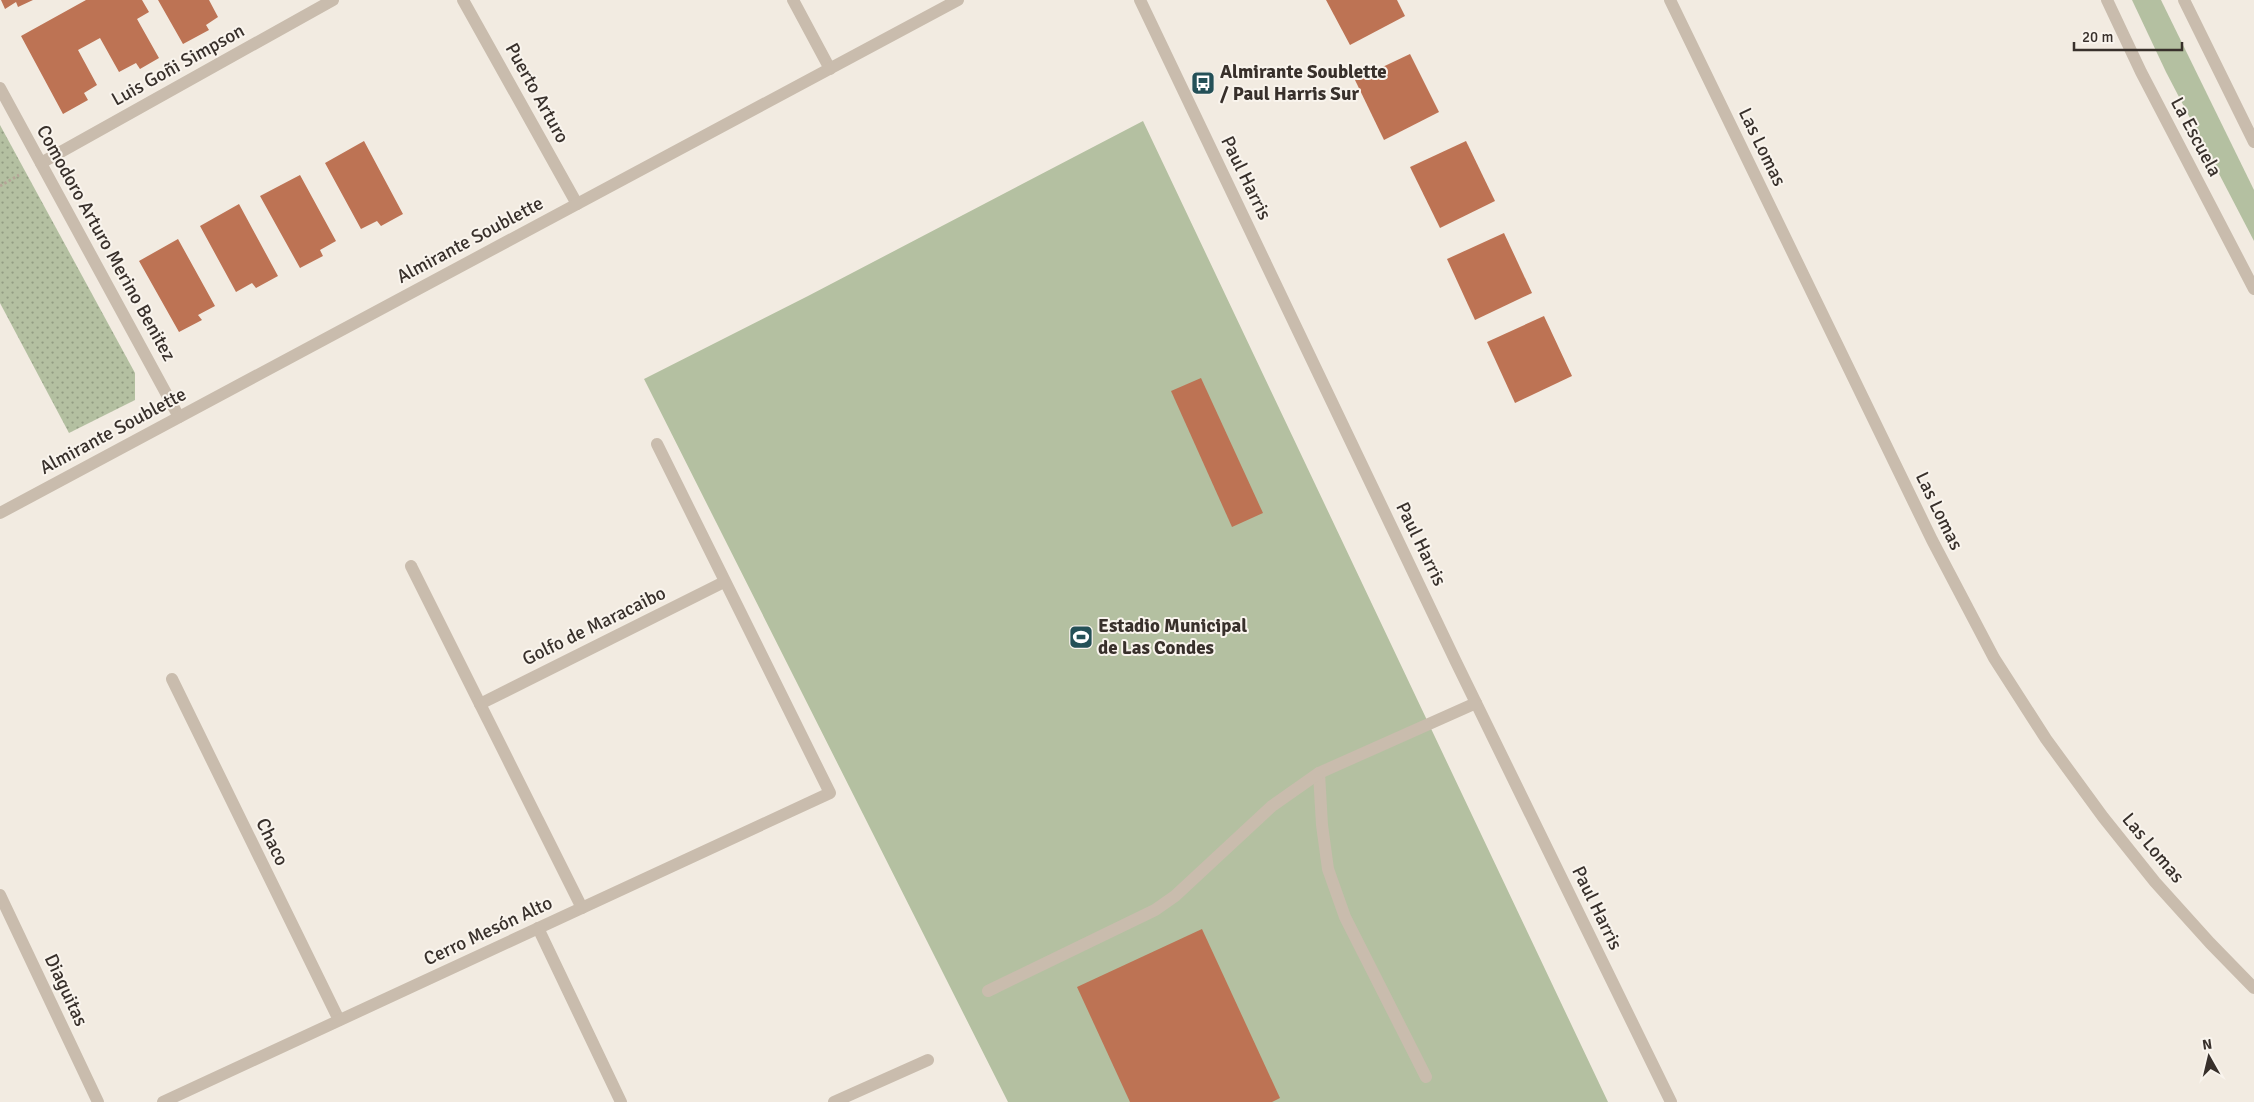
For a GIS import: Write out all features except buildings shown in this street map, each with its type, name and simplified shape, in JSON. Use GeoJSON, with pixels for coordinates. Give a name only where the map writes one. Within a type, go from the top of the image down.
{"type":"FeatureCollection","features":[{"type":"Feature","properties":{"kind":"street","name":"Luis Goñi Simpson"},"geometry":{"type":"LineString","coordinates":[[41,163],[333,0]]}},
{"type":"Feature","properties":{"kind":"street","name":"Puerto Arturo"},"geometry":{"type":"LineString","coordinates":[[463,0],[577,204]]}},
{"type":"Feature","properties":{"kind":"street"},"geometry":{"type":"LineString","coordinates":[[793,0],[830,69]]}},
{"type":"Feature","properties":{"kind":"street","name":"Almirante Soublette"},"geometry":{"type":"LineString","coordinates":[[0,513],[958,0]]}},
{"type":"Feature","properties":{"kind":"street","name":"Paul Harris"},"geometry":{"type":"LineString","coordinates":[[1140,0],[1476,703],[1671,1102]]}},
{"type":"Feature","properties":{"kind":"street","name":"Las Lomas"},"geometry":{"type":"LineString","coordinates":[[1670,0],[1924,522],[1994,658],[2046,739],[2103,817],[2155,882],[2254,988]]}},
{"type":"Feature","properties":{"kind":"street","name":"La Escuela"},"geometry":{"type":"LineString","coordinates":[[2107,0],[2141,72],[2254,289]]}},
{"type":"Feature","properties":{"kind":"street"},"geometry":{"type":"LineString","coordinates":[[2184,0],[2254,142]]}},
{"type":"Feature","properties":{"kind":"street","name":"Comodoro Arturo Merino Benitez"},"geometry":{"type":"LineString","coordinates":[[0,88],[179,417]]}},
{"type":"Feature","properties":{"kind":"street"},"geometry":{"type":"LineString","coordinates":[[657,444],[724,582]]}},
{"type":"Feature","properties":{"kind":"street"},"geometry":{"type":"LineString","coordinates":[[411,566],[582,908]]}},
{"type":"Feature","properties":{"kind":"street","name":"Golfo de Maracaibo"},"geometry":{"type":"LineString","coordinates":[[480,704],[724,582]]}},
{"type":"Feature","properties":{"kind":"street","name":"Cerro Mesón Alto"},"geometry":{"type":"LineString","coordinates":[[162,1102],[830,794],[724,582]]}},
{"type":"Feature","properties":{"kind":"street","name":"Chaco"},"geometry":{"type":"LineString","coordinates":[[172,679],[339,1020]]}},
{"type":"Feature","properties":{"kind":"street"},"geometry":{"type":"LineString","coordinates":[[988,991],[1155,910],[1175,896],[1272,806],[1319,773],[1476,703]]}},
{"type":"Feature","properties":{"kind":"street"},"geometry":{"type":"LineString","coordinates":[[1319,773],[1322,825],[1328,869],[1345,917],[1426,1077]]}},
{"type":"Feature","properties":{"kind":"street","name":"Diaguitas"},"geometry":{"type":"LineString","coordinates":[[0,895],[98,1102]]}},
{"type":"Feature","properties":{"kind":"street"},"geometry":{"type":"LineString","coordinates":[[538,928],[621,1102]]}},
{"type":"Feature","properties":{"kind":"street"},"geometry":{"type":"LineString","coordinates":[[834,1102],[928,1060]]}},
{"type":"Feature","properties":{"kind":"green space"},"geometry":{"type":"Polygon","coordinates":[[[2132,0],[2161,0],[2254,190],[2254,241],[2166,72],[2132,0]]]}},
{"type":"Feature","properties":{"kind":"green space","name":"Estadio Municipal de Las Condes"},"geometry":{"type":"Polygon","coordinates":[[[1143,121],[1608,1102],[1008,1102],[644,379],[808,296],[1143,121]]]}},
{"type":"Feature","properties":{"kind":"green space"},"geometry":{"type":"Polygon","coordinates":[[[0,125],[135,373],[135,400],[69,433],[0,303],[0,125]]]}},
{"type":"Feature","properties":{"kind":"place","name":"Almirante Soublette / Paul Harris Sur"},"geometry":{"type":"Point","coordinates":[1203,83]}},
{"type":"Feature","properties":{"kind":"place","name":"Estadio Municipal de Las Condes"},"geometry":{"type":"Point","coordinates":[1081,637]}}]}
